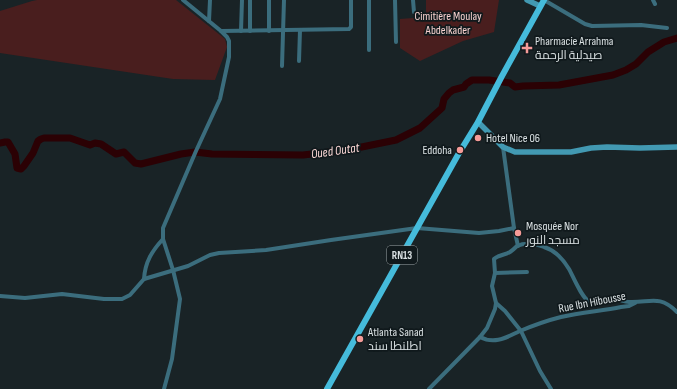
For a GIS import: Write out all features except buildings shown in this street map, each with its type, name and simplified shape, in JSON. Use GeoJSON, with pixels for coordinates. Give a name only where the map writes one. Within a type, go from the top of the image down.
{"type":"FeatureCollection","features":[{"type":"Feature","properties":{"kind":"main road","name":"RN13"},"geometry":{"type":"LineString","coordinates":[[327,389],[478,122],[544,0]]}},
{"type":"Feature","properties":{"kind":"street"},"geometry":{"type":"LineString","coordinates":[[164,389],[172,359],[180,299],[163,239],[163,228],[220,99],[229,57],[229,41],[227,37],[183,0]]}},
{"type":"Feature","properties":{"kind":"street"},"geometry":{"type":"LineString","coordinates":[[209,21],[210,0]]}},
{"type":"Feature","properties":{"kind":"street"},"geometry":{"type":"LineString","coordinates":[[241,31],[242,0]]}},
{"type":"Feature","properties":{"kind":"street"},"geometry":{"type":"LineString","coordinates":[[250,0],[250,31]]}},
{"type":"Feature","properties":{"kind":"street"},"geometry":{"type":"LineString","coordinates":[[269,0],[269,30]]}},
{"type":"Feature","properties":{"kind":"street"},"geometry":{"type":"LineString","coordinates":[[282,66],[284,0]]}},
{"type":"Feature","properties":{"kind":"street"},"geometry":{"type":"LineString","coordinates":[[221,31],[347,30],[351,27],[351,0]]}},
{"type":"Feature","properties":{"kind":"street"},"geometry":{"type":"LineString","coordinates":[[369,0],[369,50]]}},
{"type":"Feature","properties":{"kind":"street"},"geometry":{"type":"LineString","coordinates":[[395,0],[396,42]]}},
{"type":"Feature","properties":{"kind":"street"},"geometry":{"type":"LineString","coordinates":[[413,0],[414,12]]}},
{"type":"Feature","properties":{"kind":"street"},"geometry":{"type":"LineString","coordinates":[[527,0],[540,6]]}},
{"type":"Feature","properties":{"kind":"street"},"geometry":{"type":"LineString","coordinates":[[544,0],[585,24],[592,26],[641,25],[667,28]]}},
{"type":"Feature","properties":{"kind":"street"},"geometry":{"type":"LineString","coordinates":[[299,61],[300,30]]}},
{"type":"Feature","properties":{"kind":"street"},"geometry":{"type":"LineString","coordinates":[[478,122],[503,148],[515,152],[571,152],[601,147],[677,148]]}},
{"type":"Feature","properties":{"kind":"street"},"geometry":{"type":"LineString","coordinates":[[503,148],[514,228],[518,246]]}},
{"type":"Feature","properties":{"kind":"street"},"geometry":{"type":"LineString","coordinates":[[0,296],[25,298],[62,294],[104,300],[116,300],[130,295],[144,279],[188,266],[210,255],[219,253],[271,249],[417,228],[479,233],[514,228]]}},
{"type":"Feature","properties":{"kind":"street"},"geometry":{"type":"LineString","coordinates":[[144,279],[147,261],[163,239]]}},
{"type":"Feature","properties":{"kind":"street"},"geometry":{"type":"LineString","coordinates":[[429,389],[480,338],[487,328],[492,319],[496,303],[492,286],[495,273],[493,261],[495,258],[507,254],[518,246],[531,243],[551,250],[569,268],[579,288],[588,301],[598,302],[613,299],[627,302],[650,300],[662,301],[677,312]]}},
{"type":"Feature","properties":{"kind":"street"},"geometry":{"type":"LineString","coordinates":[[495,273],[527,272]]}},
{"type":"Feature","properties":{"kind":"street","name":"Rue Ibn Hibousse"},"geometry":{"type":"LineString","coordinates":[[480,338],[493,341],[506,338],[561,317],[622,308],[637,302]]}},
{"type":"Feature","properties":{"kind":"street"},"geometry":{"type":"LineString","coordinates":[[496,303],[505,311],[521,331],[540,371],[551,389]]}},
{"type":"Feature","properties":{"kind":"green space"},"geometry":{"type":"Polygon","coordinates":[[[37,0],[176,0],[225,39],[227,47],[215,80],[173,79],[0,53],[0,11],[37,0]]]}},
{"type":"Feature","properties":{"kind":"green space","name":"Cimitière Moulay Abdelkader"},"geometry":{"type":"Polygon","coordinates":[[[426,0],[499,0],[494,32],[463,41],[420,61],[400,48],[400,19],[426,17],[426,0]]]}},
{"type":"Feature","properties":{"kind":"waterway","name":"Oued Outat"},"geometry":{"type":"LineString","coordinates":[[0,143],[8,142],[15,154],[17,168],[21,169],[33,153],[38,141],[44,138],[70,138],[90,145],[95,143],[101,144],[116,154],[124,152],[135,163],[141,164],[195,152],[212,154],[303,155],[347,150],[396,140],[420,128],[442,108],[444,99],[449,93],[453,90],[464,87],[472,80],[489,80],[510,83],[515,87],[559,85],[613,75],[636,64],[648,52],[664,42],[677,38]]}},
{"type":"Feature","properties":{"kind":"place","name":"Pharmacie Arrahma صيدلية الرحمة"},"geometry":{"type":"Point","coordinates":[527,48]}},
{"type":"Feature","properties":{"kind":"place","name":"Hotel Nice 06"},"geometry":{"type":"Point","coordinates":[478,138]}},
{"type":"Feature","properties":{"kind":"place","name":"Eddoha"},"geometry":{"type":"Point","coordinates":[460,150]}},
{"type":"Feature","properties":{"kind":"place","name":"Mosquée Nor مسجد النور"},"geometry":{"type":"Point","coordinates":[518,233]}},
{"type":"Feature","properties":{"kind":"place","name":"Atlanta Sanad اطلنطا سند"},"geometry":{"type":"Point","coordinates":[360,339]}}]}
